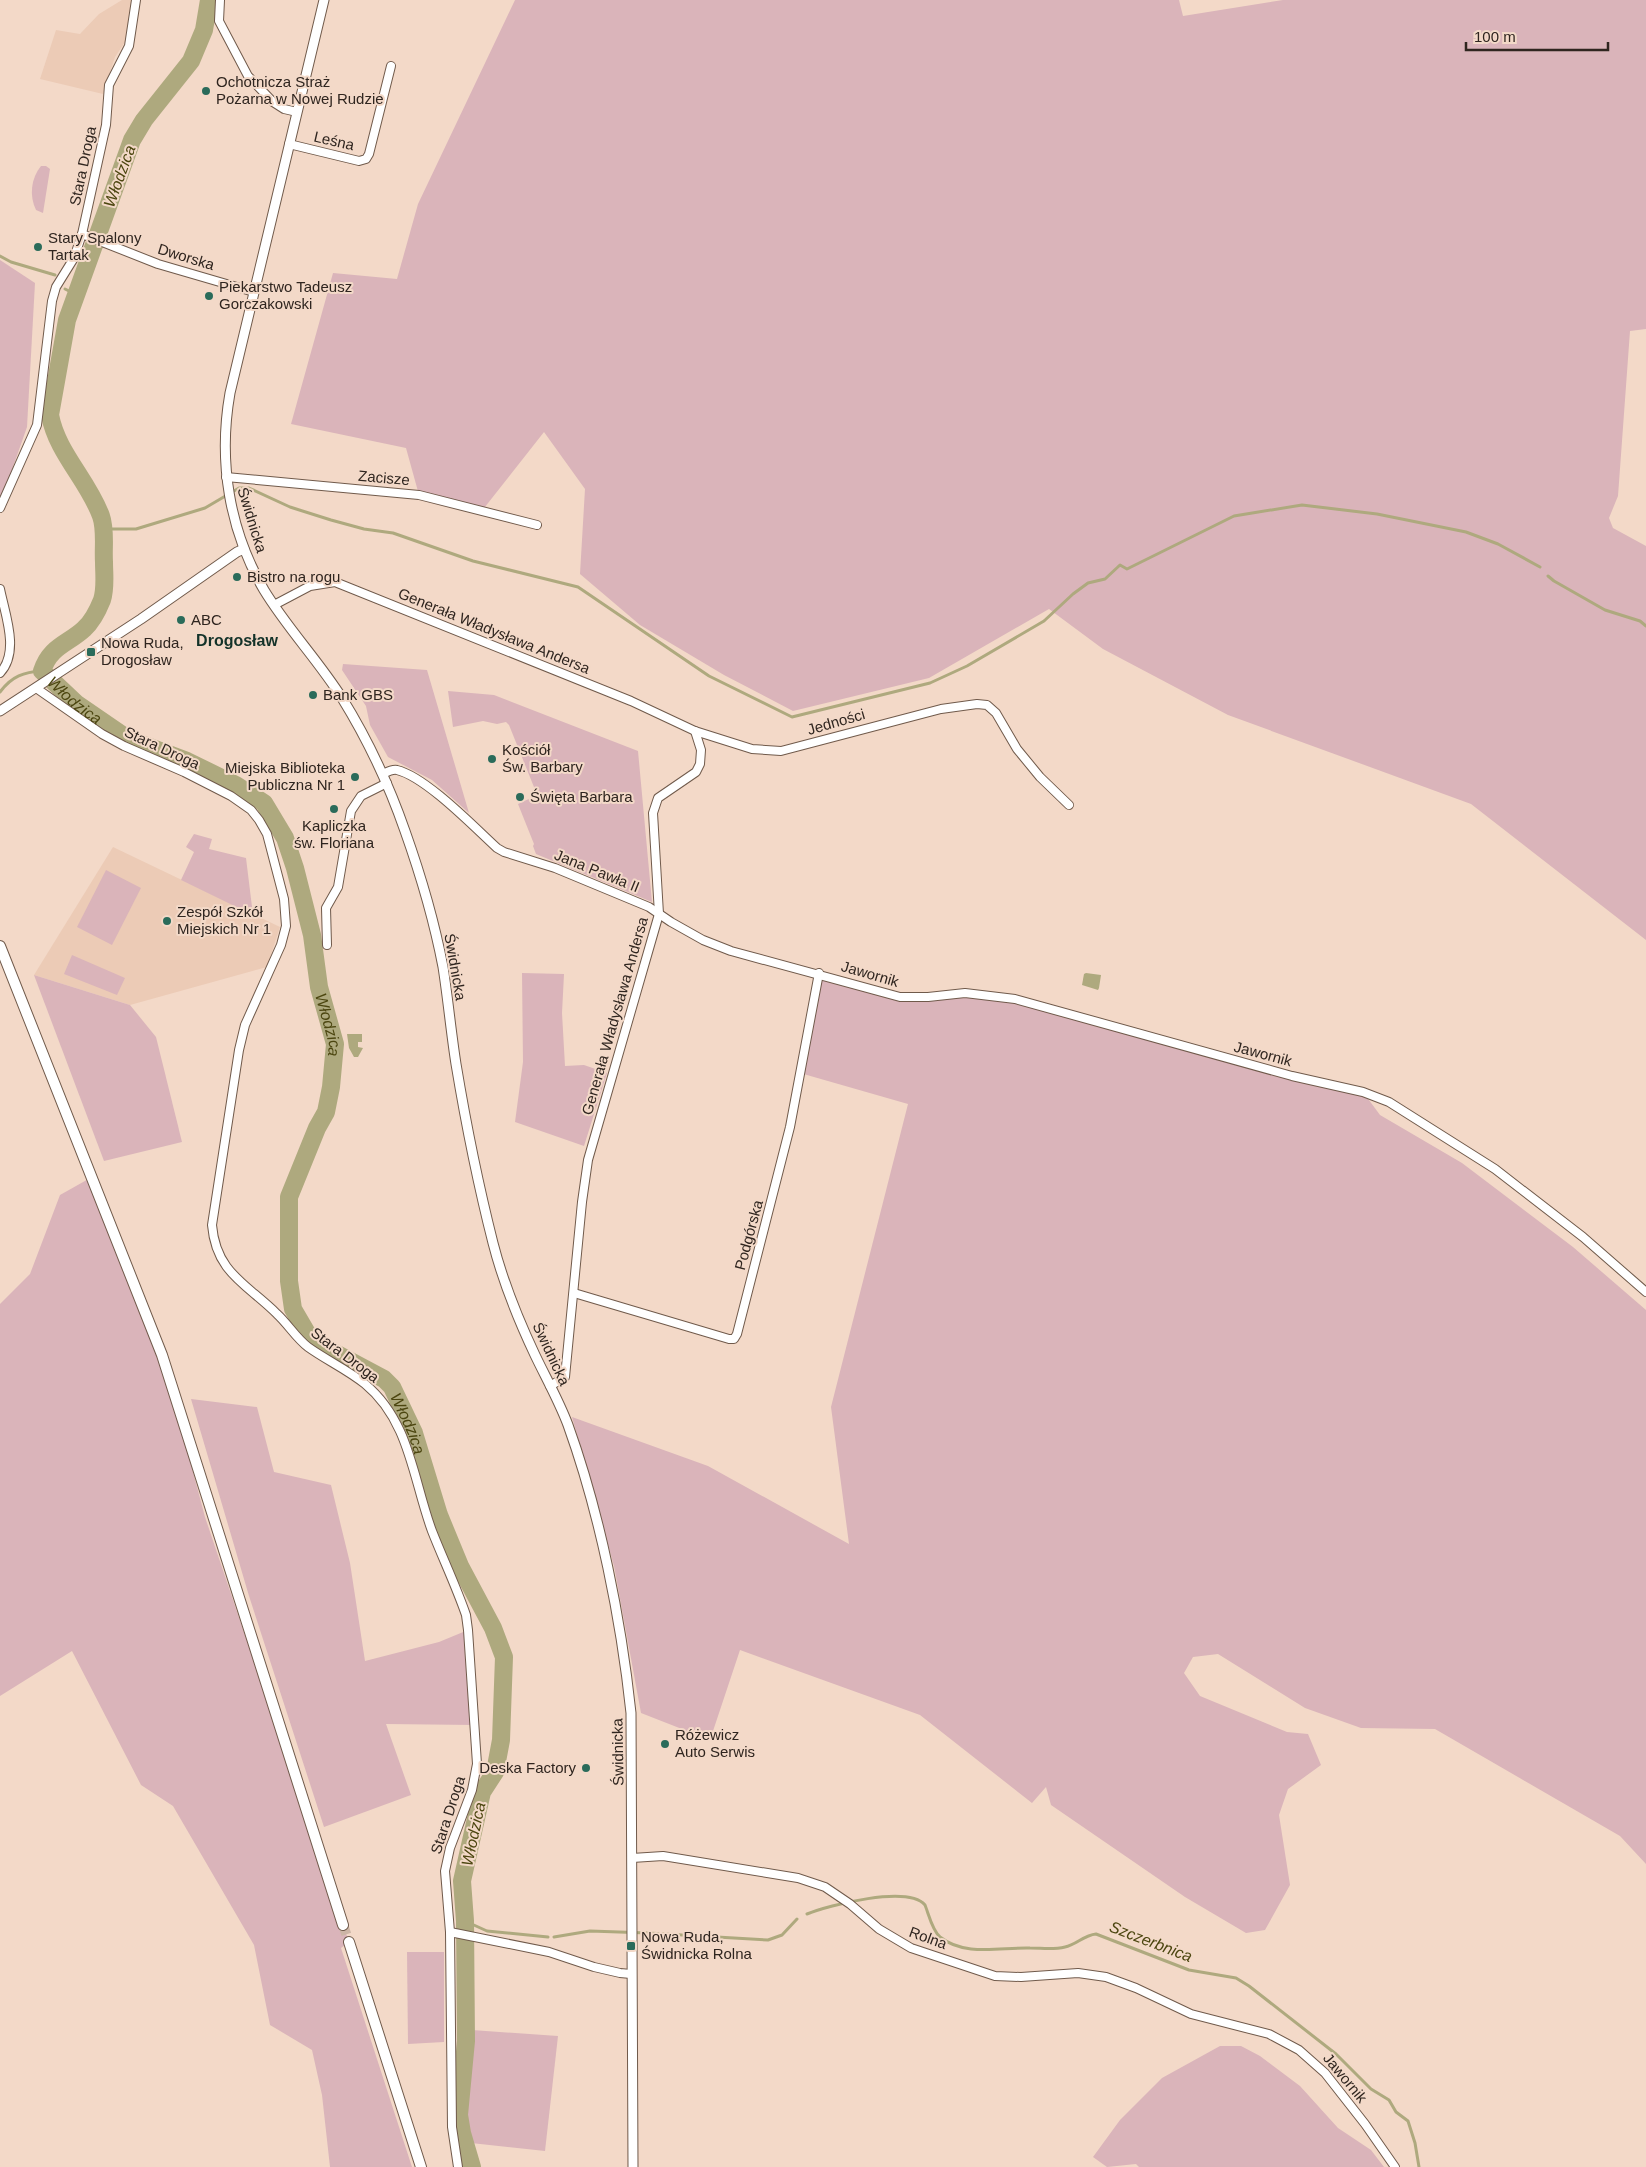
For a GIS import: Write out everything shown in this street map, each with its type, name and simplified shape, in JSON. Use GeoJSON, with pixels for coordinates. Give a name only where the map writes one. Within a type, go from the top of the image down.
{"type":"FeatureCollection","features":[{"type":"Feature","properties":{"kind":"main road"},"geometry":{"type":"LineString","coordinates":[[0,946],[162,1355],[343,1925]]}},
{"type":"Feature","properties":{"kind":"main road"},"geometry":{"type":"LineString","coordinates":[[348,1942],[421,2167]]}},
{"type":"Feature","properties":{"kind":"street","name":"Stara Droga"},"geometry":{"type":"LineString","coordinates":[[0,508],[37,425],[52,301],[56,287],[74,258],[85,235],[106,125],[109,84],[129,46],[135,17],[136,0]]}},
{"type":"Feature","properties":{"kind":"street"},"geometry":{"type":"LineString","coordinates":[[220,0],[220,21],[248,76],[273,102],[284,109],[297,112]]}},
{"type":"Feature","properties":{"kind":"street","name":"Świdnicka"},"geometry":{"type":"LineString","coordinates":[[324,0],[226,416],[224,433],[226,478],[244,550],[274,605],[342,698],[383,774],[419,870],[435,929],[443,969],[465,1115],[494,1245],[509,1296],[566,1422],[589,1493],[609,1576],[625,1659],[631,1713],[633,2167]]}},
{"type":"Feature","properties":{"kind":"street","name":"Leśna"},"geometry":{"type":"LineString","coordinates":[[289,144],[359,161],[366,159],[369,154],[391,66]]}},
{"type":"Feature","properties":{"kind":"street","name":"Dworska"},"geometry":{"type":"LineString","coordinates":[[85,235],[158,264],[254,292]]}},
{"type":"Feature","properties":{"kind":"street","name":"Zacisze"},"geometry":{"type":"LineString","coordinates":[[226,478],[419,495],[537,524]]}},
{"type":"Feature","properties":{"kind":"street"},"geometry":{"type":"LineString","coordinates":[[0,711],[65,670],[237,552],[244,550]]}},
{"type":"Feature","properties":{"kind":"street","name":"Generała Władysława Andersa"},"geometry":{"type":"LineString","coordinates":[[274,605],[310,586],[335,582],[631,701],[695,731],[701,750],[700,764],[696,772],[658,798],[653,813],[659,914],[588,1160],[565,1377],[550,1386]]}},
{"type":"Feature","properties":{"kind":"street"},"geometry":{"type":"LineString","coordinates":[[0,589],[10,652],[5,668],[0,673]]}},
{"type":"Feature","properties":{"kind":"street","name":"Stara Droga"},"geometry":{"type":"LineString","coordinates":[[36,688],[116,742],[232,796],[251,810],[267,834],[284,899],[285,934],[245,1025],[239,1050],[212,1225],[214,1240],[220,1255],[239,1282],[275,1312],[307,1346],[366,1384],[386,1407],[410,1452],[424,1508],[461,1601],[468,1630],[477,1764],[472,1790],[447,1858],[445,1871],[452,1932],[452,2127],[458,2167]]}},
{"type":"Feature","properties":{"kind":"street","name":"Jedności"},"geometry":{"type":"LineString","coordinates":[[695,731],[752,749],[781,751],[941,708],[978,704],[987,705],[996,714],[1018,749],[1040,777],[1069,805]]}},
{"type":"Feature","properties":{"kind":"street","name":"Jana Pawła II"},"geometry":{"type":"LineString","coordinates":[[383,774],[391,770],[398,770],[428,786],[497,848],[504,852],[555,868],[649,907],[704,940],[731,951],[819,973]]}},
{"type":"Feature","properties":{"kind":"street"},"geometry":{"type":"LineString","coordinates":[[327,945],[326,908],[338,887],[351,812],[360,796],[387,783]]}},
{"type":"Feature","properties":{"kind":"street","name":"Jawornik"},"geometry":{"type":"LineString","coordinates":[[819,973],[900,997],[928,997],[965,993],[1015,999],[1292,1076],[1363,1092],[1389,1102],[1495,1169],[1583,1237],[1646,1292]]}},
{"type":"Feature","properties":{"kind":"street","name":"Podgórska"},"geometry":{"type":"LineString","coordinates":[[574,1293],[734,1339],[742,1315],[788,1137],[819,973]]}},
{"type":"Feature","properties":{"kind":"street","name":"Rolna"},"geometry":{"type":"LineString","coordinates":[[632,1858],[663,1856],[760,1871],[812,1882],[825,1887],[850,1904],[879,1930],[911,1948],[995,1976],[1021,1977],[1066,1973],[1091,1974],[1124,1983],[1191,2014],[1225,2023]]}},
{"type":"Feature","properties":{"kind":"street"},"geometry":{"type":"LineString","coordinates":[[452,1932],[549,1952],[594,1967],[631,1974]]}},
{"type":"Feature","properties":{"kind":"street","name":"Jawornik"},"geometry":{"type":"LineString","coordinates":[[1225,2023],[1269,2034],[1286,2041],[1313,2061],[1325,2073],[1365,2124],[1394,2167]]}},
{"type":"Feature","properties":{"kind":"shaded area"},"geometry":{"type":"Polygon","coordinates":[[[122,0],[133,0],[125,42],[115,57],[103,94],[40,79],[56,30],[80,34],[99,14],[122,0]]]}},
{"type":"Feature","properties":{"kind":"shaded area"},"geometry":{"type":"Polygon","coordinates":[[[515,0],[1179,0],[1183,16],[1283,0],[1646,0],[1646,329],[1630,331],[1618,496],[1609,518],[1613,528],[1646,546],[1646,940],[1471,804],[1228,715],[1103,649],[1049,609],[929,678],[793,711],[724,675],[640,625],[580,574],[585,489],[544,432],[481,512],[419,495],[406,448],[291,424],[333,273],[397,279],[418,204],[515,0]]]}},
{"type":"Feature","properties":{"kind":"shaded area"},"geometry":{"type":"Polygon","coordinates":[[[41,166],[46,166],[50,169],[43,213],[36,210],[32,199],[33,182],[41,166]]]}},
{"type":"Feature","properties":{"kind":"shaded area"},"geometry":{"type":"Polygon","coordinates":[[[0,260],[35,283],[27,427],[0,504],[0,260]]]}},
{"type":"Feature","properties":{"kind":"shaded area"},"geometry":{"type":"Polygon","coordinates":[[[343,664],[427,670],[469,813],[432,780],[388,757],[370,725],[366,706],[342,670],[343,664]]]}},
{"type":"Feature","properties":{"kind":"shaded area"},"geometry":{"type":"Polygon","coordinates":[[[448,691],[494,695],[638,751],[652,902],[536,854],[534,844],[518,804],[533,797],[536,792],[509,725],[506,722],[497,724],[483,721],[453,727],[448,691]]]}},
{"type":"Feature","properties":{"kind":"shaded area"},"geometry":{"type":"Polygon","coordinates":[[[194,834],[212,839],[209,849],[246,858],[253,915],[181,880],[194,852],[186,847],[194,834]]]}},
{"type":"Feature","properties":{"kind":"shaded area","name":"Zespół Szkół Miejskich Nr 1"},"geometry":{"type":"Polygon","coordinates":[[[113,847],[280,927],[267,967],[130,1005],[34,975],[113,847]]]}},
{"type":"Feature","properties":{"kind":"shaded area"},"geometry":{"type":"Polygon","coordinates":[[[106,870],[141,888],[112,945],[77,927],[106,870]]]}},
{"type":"Feature","properties":{"kind":"shaded area"},"geometry":{"type":"Polygon","coordinates":[[[72,955],[125,978],[117,995],[64,974],[72,955]]]}},
{"type":"Feature","properties":{"kind":"shaded area"},"geometry":{"type":"Polygon","coordinates":[[[522,973],[564,974],[562,1013],[565,1066],[584,1065],[607,1073],[584,1146],[515,1122],[523,1062],[522,973]]]}},
{"type":"Feature","properties":{"kind":"shaded area"},"geometry":{"type":"Polygon","coordinates":[[[819,973],[900,997],[986,994],[1363,1092],[1380,1115],[1462,1163],[1573,1247],[1646,1310],[1646,1864],[1620,1836],[1435,1729],[1361,1728],[1305,1708],[1218,1654],[1193,1657],[1184,1673],[1200,1696],[1287,1732],[1308,1734],[1321,1765],[1288,1789],[1279,1815],[1290,1885],[1265,1930],[1246,1933],[1185,1897],[1051,1805],[1046,1787],[1032,1803],[920,1715],[740,1650],[710,1740],[641,1713],[614,1566],[572,1417],[708,1466],[849,1544],[831,1407],[908,1104],[800,1073],[819,973]]]}},
{"type":"Feature","properties":{"kind":"shaded area"},"geometry":{"type":"Polygon","coordinates":[[[1084,974],[1101,975],[1098,990],[1082,985],[1084,974]]]}},
{"type":"Feature","properties":{"kind":"shaded area"},"geometry":{"type":"Polygon","coordinates":[[[34,975],[130,1005],[156,1037],[182,1142],[104,1161],[34,975]]]}},
{"type":"Feature","properties":{"kind":"shaded area"},"geometry":{"type":"Polygon","coordinates":[[[347,1034],[362,1034],[362,1042],[358,1042],[358,1047],[363,1048],[358,1057],[354,1057],[349,1048],[347,1034]]]}},
{"type":"Feature","properties":{"kind":"shaded area"},"geometry":{"type":"Polygon","coordinates":[[[92,1177],[162,1355],[205,1517],[349,1942],[341,1948],[412,2167],[330,2167],[322,2095],[312,2050],[270,2025],[254,1945],[173,1806],[141,1785],[72,1651],[0,1696],[0,1304],[30,1274],[60,1195],[92,1177]]]}},
{"type":"Feature","properties":{"kind":"shaded area"},"geometry":{"type":"Polygon","coordinates":[[[191,1399],[257,1407],[274,1472],[331,1485],[350,1563],[365,1661],[439,1642],[468,1630],[475,1725],[386,1724],[411,1795],[324,1827],[249,1596],[191,1399]]]}},
{"type":"Feature","properties":{"kind":"shaded area"},"geometry":{"type":"Polygon","coordinates":[[[407,1952],[444,1952],[444,2042],[408,2044],[407,1952]]]}},
{"type":"Feature","properties":{"kind":"shaded area"},"geometry":{"type":"Polygon","coordinates":[[[472,2030],[558,2036],[545,2151],[471,2143],[462,2133],[459,2115],[466,2041],[472,2030]]]}},
{"type":"Feature","properties":{"kind":"shaded area"},"geometry":{"type":"Polygon","coordinates":[[[1220,2046],[1241,2046],[1260,2056],[1300,2086],[1338,2128],[1371,2150],[1384,2167],[1139,2167],[1136,2164],[1107,2167],[1093,2157],[1120,2120],[1162,2078],[1220,2046]]]}},
{"type":"Feature","properties":{"kind":"waterway","name":"Włodzica"},"geometry":{"type":"LineString","coordinates":[[209,0],[204,30],[191,61],[144,120],[132,140],[67,320],[50,415],[59,442],[89,490],[103,521],[104,586],[102,600],[90,622],[50,656],[42,671],[77,704],[128,739],[187,761],[236,785],[264,803],[285,838],[295,868],[312,935],[319,987],[335,1044],[331,1087],[326,1112],[317,1128],[289,1197],[289,1281],[293,1309],[307,1333],[322,1346],[384,1379],[392,1387],[414,1433],[439,1515],[460,1566],[493,1628],[504,1657],[501,1740],[495,1772],[482,1792],[462,1881],[465,1921],[466,2041],[459,2115],[472,2167]]}},
{"type":"Feature","properties":{"kind":"waterway"},"geometry":{"type":"LineString","coordinates":[[0,256],[11,262],[55,275]]}},
{"type":"Feature","properties":{"kind":"waterway"},"geometry":{"type":"LineString","coordinates":[[65,289],[75,294]]}},
{"type":"Feature","properties":{"kind":"waterway"},"geometry":{"type":"LineString","coordinates":[[103,529],[136,529],[205,508],[239,488],[249,488],[290,507],[331,520],[364,529],[393,533],[473,561],[578,587],[709,676],[792,717],[930,683],[967,666],[1044,621],[1073,594],[1088,583],[1105,579],[1120,565],[1127,569],[1234,516],[1302,505],[1377,514],[1466,532],[1498,544],[1540,567]]}},
{"type":"Feature","properties":{"kind":"waterway"},"geometry":{"type":"LineString","coordinates":[[1548,576],[1605,610],[1640,621],[1646,626]]}},
{"type":"Feature","properties":{"kind":"waterway"},"geometry":{"type":"LineString","coordinates":[[0,692],[9,682],[19,676],[30,672],[42,671]]}},
{"type":"Feature","properties":{"kind":"waterway","name":"Szczerbnica"},"geometry":{"type":"LineString","coordinates":[[807,1914],[832,1906],[868,1899],[886,1897],[916,1899],[925,1905],[937,1934],[950,1943],[961,1947],[984,1950],[1056,1948],[1069,1946],[1096,1934],[1189,1970],[1236,1978],[1336,2054],[1371,2089],[1389,2100],[1396,2112],[1408,2121],[1415,2143],[1419,2167]]}},
{"type":"Feature","properties":{"kind":"waterway","name":"Szczerbnica"},"geometry":{"type":"LineString","coordinates":[[554,1937],[590,1931],[768,1940],[782,1935],[797,1919]]}},
{"type":"Feature","properties":{"kind":"waterway","name":"Szczerbnica"},"geometry":{"type":"LineString","coordinates":[[465,1921],[487,1931],[548,1937]]}},
{"type":"Feature","properties":{"kind":"tunnel"},"geometry":{"type":"LineString","coordinates":[[343,1925],[349,1942]]}},
{"type":"Feature","properties":{"kind":"place","name":"Ochotnicza Straż Pożarna w Nowej Rudzie"},"geometry":{"type":"Point","coordinates":[206,91]}},
{"type":"Feature","properties":{"kind":"place","name":"Stary Spalony Tartak"},"geometry":{"type":"Point","coordinates":[38,247]}},
{"type":"Feature","properties":{"kind":"place","name":"Piekarstwo Tadeusz Gorczakowski"},"geometry":{"type":"Point","coordinates":[209,296]}},
{"type":"Feature","properties":{"kind":"place","name":"Bistro na rogu"},"geometry":{"type":"Point","coordinates":[237,577]}},
{"type":"Feature","properties":{"kind":"place","name":"ABC"},"geometry":{"type":"Point","coordinates":[181,620]}},
{"type":"Feature","properties":{"kind":"place","name":"Nowa Ruda, Drogosław"},"geometry":{"type":"Point","coordinates":[91,652]}},
{"type":"Feature","properties":{"kind":"place","name":"Bank GBS"},"geometry":{"type":"Point","coordinates":[313,695]}},
{"type":"Feature","properties":{"kind":"place","name":"Kościół Św. Barbary"},"geometry":{"type":"Point","coordinates":[492,759]}},
{"type":"Feature","properties":{"kind":"place","name":"Miejska Biblioteka Publiczna Nr 1"},"geometry":{"type":"Point","coordinates":[355,777]}},
{"type":"Feature","properties":{"kind":"place","name":"Święta Barbara"},"geometry":{"type":"Point","coordinates":[520,797]}},
{"type":"Feature","properties":{"kind":"place","name":"Kapliczka św. Floriana"},"geometry":{"type":"Point","coordinates":[334,809]}},
{"type":"Feature","properties":{"kind":"place","name":"Zespół Szkół Miejskich Nr 1"},"geometry":{"type":"Point","coordinates":[167,921]}},
{"type":"Feature","properties":{"kind":"place","name":"Różewicz Auto Serwis"},"geometry":{"type":"Point","coordinates":[665,1744]}},
{"type":"Feature","properties":{"kind":"place","name":"Deska Factory"},"geometry":{"type":"Point","coordinates":[586,1768]}},
{"type":"Feature","properties":{"kind":"place","name":"Nowa Ruda, Świdnicka Rolna"},"geometry":{"type":"Point","coordinates":[631,1946]}},
{"type":"Feature","properties":{"kind":"district","name":"Drogosław"},"geometry":{"type":"Point","coordinates":[237,640]}}]}
